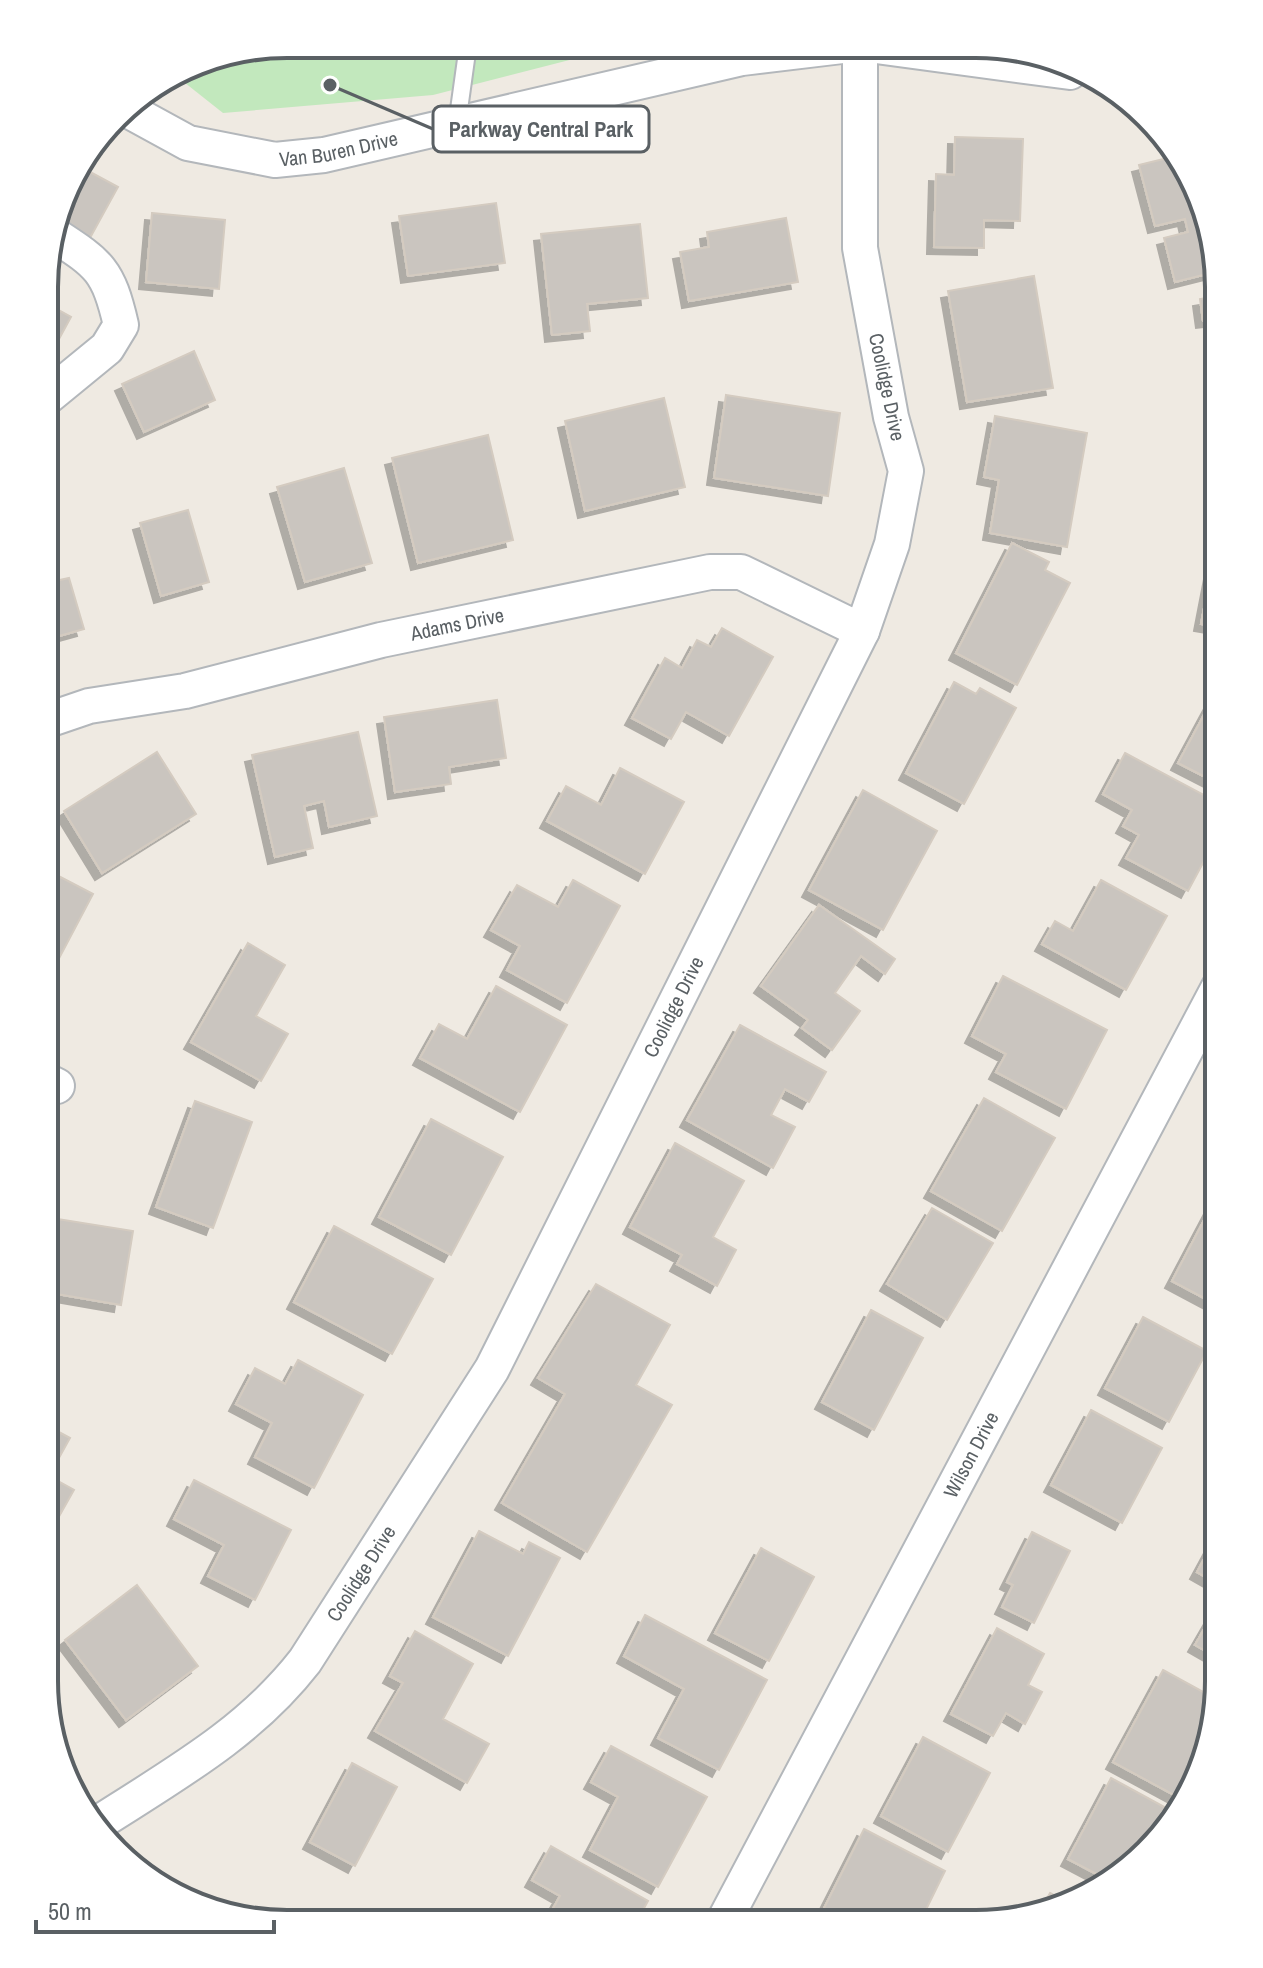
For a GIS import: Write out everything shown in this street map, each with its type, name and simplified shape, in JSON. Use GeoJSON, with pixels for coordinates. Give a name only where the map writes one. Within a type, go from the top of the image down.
{"type":"FeatureCollection","features":[{"type":"Feature","properties":{"kind":"street","name":"Van Buren Drive"},"geometry":{"type":"LineString","coordinates":[[136,115],[188,143],[275,160],[324,155],[742,58]]}},
{"type":"Feature","properties":{"kind":"street","name":"Coolidge Drive"},"geometry":{"type":"LineString","coordinates":[[104,1819],[225,1743],[279,1695],[305,1661],[475,1396],[492,1369],[862,631],[892,544],[906,471],[891,417],[860,248],[860,58]]}},
{"type":"Feature","properties":{"kind":"street"},"geometry":{"type":"LineString","coordinates":[[966,58],[1042,68]]}},
{"type":"Feature","properties":{"kind":"street"},"geometry":{"type":"LineString","coordinates":[[58,388],[107,348],[121,325],[113,291],[97,262],[63,241]]}},
{"type":"Feature","properties":{"kind":"street","name":"Adams Drive"},"geometry":{"type":"LineString","coordinates":[[58,717],[89,706],[185,691],[381,640],[710,572],[741,572],[862,631]]}},
{"type":"Feature","properties":{"kind":"street","name":"Wilson Drive"},"geometry":{"type":"LineString","coordinates":[[730,1910],[1205,1013]]}},
{"type":"Feature","properties":{"kind":"lane"},"geometry":{"type":"LineString","coordinates":[[457,124],[466,58]]}},
{"type":"Feature","properties":{"kind":"green space"},"geometry":{"type":"Polygon","coordinates":[[[287,58],[577,58],[433,95],[223,113],[185,83],[228,66],[287,58]]]}},
{"type":"Feature","properties":{"kind":"building"},"geometry":{"type":"Polygon","coordinates":[[[955,137],[1023,139],[1020,221],[984,220],[984,248],[934,247],[936,174],[954,175],[955,137]]]}},
{"type":"Feature","properties":{"kind":"building"},"geometry":{"type":"Polygon","coordinates":[[[1165,159],[1174,173],[1188,200],[1197,228],[1204,275],[1175,282],[1164,238],[1188,232],[1185,219],[1155,226],[1139,165],[1165,159]]]}},
{"type":"Feature","properties":{"kind":"building"},"geometry":{"type":"Polygon","coordinates":[[[90,172],[118,187],[90,238],[67,226],[75,200],[90,172]]]}},
{"type":"Feature","properties":{"kind":"building"},"geometry":{"type":"Polygon","coordinates":[[[496,203],[505,263],[408,276],[399,216],[496,203]]]}},
{"type":"Feature","properties":{"kind":"building"},"geometry":{"type":"Polygon","coordinates":[[[152,213],[225,220],[219,289],[146,282],[152,213]]]}},
{"type":"Feature","properties":{"kind":"building"},"geometry":{"type":"Polygon","coordinates":[[[786,218],[798,282],[689,301],[680,252],[709,247],[707,232],[786,218]]]}},
{"type":"Feature","properties":{"kind":"building"},"geometry":{"type":"Polygon","coordinates":[[[640,224],[648,298],[587,304],[590,331],[552,335],[541,234],[640,224]]]}},
{"type":"Feature","properties":{"kind":"building"},"geometry":{"type":"Polygon","coordinates":[[[1034,276],[1053,388],[967,402],[948,291],[1034,276]]]}},
{"type":"Feature","properties":{"kind":"building"},"geometry":{"type":"Polygon","coordinates":[[[1205,298],[1205,321],[1203,321],[1200,299],[1205,298]]]}},
{"type":"Feature","properties":{"kind":"building"},"geometry":{"type":"Polygon","coordinates":[[[58,310],[71,317],[58,341],[58,310]]]}},
{"type":"Feature","properties":{"kind":"building"},"geometry":{"type":"Polygon","coordinates":[[[194,351],[215,400],[144,432],[122,384],[194,351]]]}},
{"type":"Feature","properties":{"kind":"building"},"geometry":{"type":"Polygon","coordinates":[[[726,395],[840,413],[828,496],[714,478],[726,395]]]}},
{"type":"Feature","properties":{"kind":"building"},"geometry":{"type":"Polygon","coordinates":[[[664,398],[685,487],[585,511],[565,421],[664,398]]]}},
{"type":"Feature","properties":{"kind":"building"},"geometry":{"type":"Polygon","coordinates":[[[995,416],[1087,433],[1067,547],[990,533],[999,480],[984,477],[995,416]]]}},
{"type":"Feature","properties":{"kind":"building"},"geometry":{"type":"Polygon","coordinates":[[[488,435],[513,540],[418,563],[392,458],[488,435]]]}},
{"type":"Feature","properties":{"kind":"building"},"geometry":{"type":"Polygon","coordinates":[[[344,468],[372,563],[305,582],[277,487],[344,468]]]}},
{"type":"Feature","properties":{"kind":"building"},"geometry":{"type":"Polygon","coordinates":[[[188,510],[209,582],[161,596],[140,523],[188,510]]]}},
{"type":"Feature","properties":{"kind":"building"},"geometry":{"type":"Polygon","coordinates":[[[1012,543],[1049,562],[1045,570],[1070,583],[1017,685],[956,653],[1012,543]]]}},
{"type":"Feature","properties":{"kind":"building"},"geometry":{"type":"Polygon","coordinates":[[[69,578],[84,629],[58,636],[58,580],[69,578]]]}},
{"type":"Feature","properties":{"kind":"building"},"geometry":{"type":"Polygon","coordinates":[[[1205,603],[1205,625],[1201,624],[1205,603]]]}},
{"type":"Feature","properties":{"kind":"building"},"geometry":{"type":"Polygon","coordinates":[[[722,628],[773,657],[729,736],[686,712],[671,739],[632,718],[665,658],[682,668],[697,640],[711,647],[722,628]]]}},
{"type":"Feature","properties":{"kind":"building"},"geometry":{"type":"Polygon","coordinates":[[[954,682],[976,694],[980,688],[1016,708],[964,804],[906,773],[954,682]]]}},
{"type":"Feature","properties":{"kind":"building"},"geometry":{"type":"Polygon","coordinates":[[[497,700],[506,758],[449,767],[451,784],[395,792],[384,717],[497,700]]]}},
{"type":"Feature","properties":{"kind":"building"},"geometry":{"type":"Polygon","coordinates":[[[1205,713],[1205,777],[1178,763],[1205,713]]]}},
{"type":"Feature","properties":{"kind":"building"},"geometry":{"type":"Polygon","coordinates":[[[358,732],[377,816],[329,827],[324,801],[304,806],[313,848],[275,857],[252,755],[358,732]]]}},
{"type":"Feature","properties":{"kind":"building"},"geometry":{"type":"Polygon","coordinates":[[[157,752],[196,814],[102,873],[64,811],[157,752]]]}},
{"type":"Feature","properties":{"kind":"building"},"geometry":{"type":"Polygon","coordinates":[[[1125,753],[1205,796],[1205,859],[1188,891],[1126,858],[1139,835],[1123,826],[1132,810],[1103,794],[1125,753]]]}},
{"type":"Feature","properties":{"kind":"building"},"geometry":{"type":"Polygon","coordinates":[[[620,768],[684,802],[645,874],[547,821],[566,786],[601,805],[620,768]]]}},
{"type":"Feature","properties":{"kind":"building"},"geometry":{"type":"Polygon","coordinates":[[[863,790],[937,831],[883,930],[809,890],[863,790]]]}},
{"type":"Feature","properties":{"kind":"building"},"geometry":{"type":"Polygon","coordinates":[[[58,876],[93,894],[58,960],[58,876]]]}},
{"type":"Feature","properties":{"kind":"building"},"geometry":{"type":"Polygon","coordinates":[[[573,880],[620,906],[567,1003],[507,970],[520,946],[491,930],[517,885],[558,907],[573,880]]]}},
{"type":"Feature","properties":{"kind":"building"},"geometry":{"type":"Polygon","coordinates":[[[1101,880],[1167,916],[1126,990],[1042,944],[1055,921],[1073,931],[1101,880]]]}},
{"type":"Feature","properties":{"kind":"building"},"geometry":{"type":"Polygon","coordinates":[[[819,905],[895,959],[885,974],[861,956],[835,993],[860,1011],[832,1050],[802,1028],[808,1020],[761,986],[819,905]]]}},
{"type":"Feature","properties":{"kind":"building"},"geometry":{"type":"Polygon","coordinates":[[[248,943],[285,965],[256,1016],[288,1034],[261,1081],[191,1042],[248,943]]]}},
{"type":"Feature","properties":{"kind":"building"},"geometry":{"type":"Polygon","coordinates":[[[1003,976],[1107,1030],[1066,1109],[996,1072],[1006,1054],[972,1036],[1003,976]]]}},
{"type":"Feature","properties":{"kind":"building"},"geometry":{"type":"Polygon","coordinates":[[[496,986],[567,1025],[520,1112],[420,1058],[439,1024],[467,1039],[496,986]]]}},
{"type":"Feature","properties":{"kind":"building"},"geometry":{"type":"Polygon","coordinates":[[[740,1025],[826,1072],[809,1102],[785,1089],[771,1115],[795,1127],[773,1168],[687,1120],[740,1025]]]}},
{"type":"Feature","properties":{"kind":"building"},"geometry":{"type":"Polygon","coordinates":[[[984,1098],[1055,1138],[1002,1231],[931,1191],[984,1098]]]}},
{"type":"Feature","properties":{"kind":"building"},"geometry":{"type":"Polygon","coordinates":[[[195,1101],[252,1122],[213,1228],[156,1207],[195,1101]]]}},
{"type":"Feature","properties":{"kind":"building"},"geometry":{"type":"Polygon","coordinates":[[[431,1119],[503,1157],[451,1255],[379,1217],[431,1119]]]}},
{"type":"Feature","properties":{"kind":"building"},"geometry":{"type":"Polygon","coordinates":[[[675,1143],[744,1181],[713,1237],[736,1250],[717,1286],[677,1264],[682,1255],[630,1227],[675,1143]]]}},
{"type":"Feature","properties":{"kind":"building"},"geometry":{"type":"Polygon","coordinates":[[[932,1208],[993,1243],[947,1320],[887,1284],[932,1208]]]}},
{"type":"Feature","properties":{"kind":"building"},"geometry":{"type":"Polygon","coordinates":[[[1205,1218],[1205,1299],[1172,1281],[1205,1218]]]}},
{"type":"Feature","properties":{"kind":"building"},"geometry":{"type":"Polygon","coordinates":[[[58,1219],[133,1231],[121,1305],[58,1294],[58,1219]]]}},
{"type":"Feature","properties":{"kind":"building"},"geometry":{"type":"Polygon","coordinates":[[[334,1226],[433,1279],[392,1354],[294,1302],[334,1226]]]}},
{"type":"Feature","properties":{"kind":"building"},"geometry":{"type":"Polygon","coordinates":[[[596,1284],[670,1325],[636,1385],[672,1405],[587,1552],[502,1503],[565,1394],[538,1378],[596,1284]]]}},
{"type":"Feature","properties":{"kind":"building"},"geometry":{"type":"Polygon","coordinates":[[[871,1310],[923,1338],[874,1430],[822,1402],[871,1310]]]}},
{"type":"Feature","properties":{"kind":"building"},"geometry":{"type":"Polygon","coordinates":[[[1143,1317],[1205,1350],[1169,1422],[1105,1388],[1143,1317]]]}},
{"type":"Feature","properties":{"kind":"building"},"geometry":{"type":"Polygon","coordinates":[[[298,1360],[363,1395],[314,1488],[255,1457],[272,1423],[236,1404],[255,1368],[285,1384],[298,1360]]]}},
{"type":"Feature","properties":{"kind":"building"},"geometry":{"type":"Polygon","coordinates":[[[1091,1410],[1162,1448],[1122,1523],[1051,1485],[1091,1410]]]}},
{"type":"Feature","properties":{"kind":"building"},"geometry":{"type":"Polygon","coordinates":[[[58,1432],[70,1438],[58,1460],[58,1432]]]}},
{"type":"Feature","properties":{"kind":"building"},"geometry":{"type":"Polygon","coordinates":[[[194,1480],[291,1530],[255,1600],[208,1576],[224,1545],[174,1519],[194,1480]]]}},
{"type":"Feature","properties":{"kind":"building"},"geometry":{"type":"Polygon","coordinates":[[[58,1481],[74,1490],[58,1518],[58,1481]]]}},
{"type":"Feature","properties":{"kind":"building"},"geometry":{"type":"Polygon","coordinates":[[[479,1531],[523,1554],[529,1542],[560,1558],[508,1656],[433,1617],[479,1531]]]}},
{"type":"Feature","properties":{"kind":"building"},"geometry":{"type":"Polygon","coordinates":[[[1032,1532],[1070,1551],[1034,1623],[1002,1607],[1013,1585],[1007,1582],[1032,1532]]]}},
{"type":"Feature","properties":{"kind":"building"},"geometry":{"type":"Polygon","coordinates":[[[761,1548],[814,1577],[769,1661],[715,1633],[761,1548]]]}},
{"type":"Feature","properties":{"kind":"building"},"geometry":{"type":"Polygon","coordinates":[[[1205,1557],[1205,1577],[1197,1572],[1205,1557]]]}},
{"type":"Feature","properties":{"kind":"building"},"geometry":{"type":"Polygon","coordinates":[[[137,1585],[198,1666],[126,1720],[65,1640],[137,1585]]]}},
{"type":"Feature","properties":{"kind":"building"},"geometry":{"type":"Polygon","coordinates":[[[645,1615],[767,1680],[719,1770],[658,1738],[684,1689],[624,1656],[645,1615]]]}},
{"type":"Feature","properties":{"kind":"building"},"geometry":{"type":"Polygon","coordinates":[[[997,1628],[1044,1654],[1028,1685],[1042,1692],[1025,1724],[1006,1713],[993,1736],[951,1714],[997,1628]]]}},
{"type":"Feature","properties":{"kind":"building"},"geometry":{"type":"Polygon","coordinates":[[[1205,1628],[1205,1651],[1195,1645],[1205,1628]]]}},
{"type":"Feature","properties":{"kind":"building"},"geometry":{"type":"Polygon","coordinates":[[[415,1631],[473,1664],[443,1719],[489,1744],[467,1783],[375,1731],[403,1683],[390,1676],[415,1631]]]}},
{"type":"Feature","properties":{"kind":"building"},"geometry":{"type":"Polygon","coordinates":[[[1163,1670],[1205,1693],[1193,1754],[1174,1795],[1113,1762],[1163,1670]]]}},
{"type":"Feature","properties":{"kind":"building"},"geometry":{"type":"Polygon","coordinates":[[[923,1737],[990,1773],[948,1852],[881,1816],[923,1737]]]}},
{"type":"Feature","properties":{"kind":"building"},"geometry":{"type":"Polygon","coordinates":[[[611,1746],[707,1797],[658,1887],[590,1850],[618,1797],[591,1782],[611,1746]]]}},
{"type":"Feature","properties":{"kind":"building"},"geometry":{"type":"Polygon","coordinates":[[[352,1763],[397,1787],[355,1866],[310,1842],[352,1763]]]}},
{"type":"Feature","properties":{"kind":"building"},"geometry":{"type":"Polygon","coordinates":[[[1111,1778],[1166,1808],[1138,1843],[1097,1874],[1068,1859],[1111,1778]]]}},
{"type":"Feature","properties":{"kind":"building"},"geometry":{"type":"Polygon","coordinates":[[[864,1829],[945,1871],[926,1910],[823,1910],[864,1829]]]}},
{"type":"Feature","properties":{"kind":"building"},"geometry":{"type":"Polygon","coordinates":[[[551,1846],[648,1901],[643,1910],[552,1910],[560,1896],[532,1880],[551,1846]]]}},
{"type":"Feature","properties":{"kind":"place","name":"Parkway Central Park"},"geometry":{"type":"Point","coordinates":[330,85]}}]}
